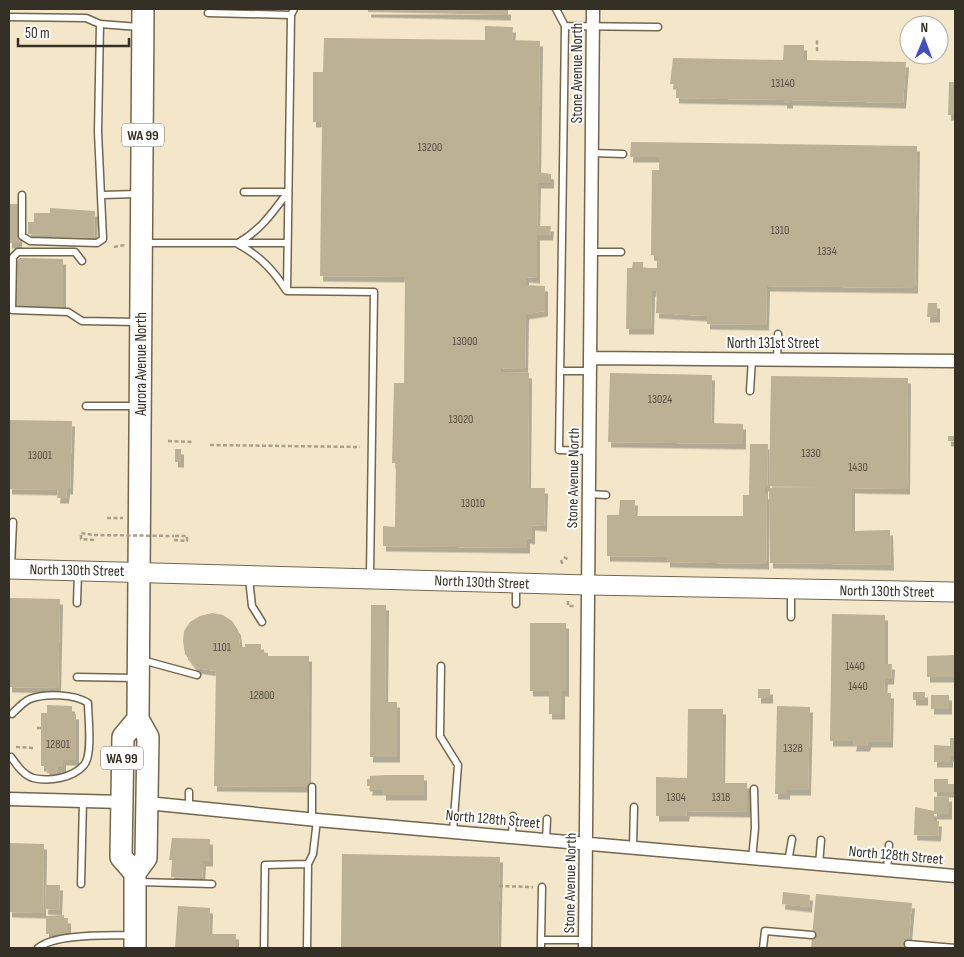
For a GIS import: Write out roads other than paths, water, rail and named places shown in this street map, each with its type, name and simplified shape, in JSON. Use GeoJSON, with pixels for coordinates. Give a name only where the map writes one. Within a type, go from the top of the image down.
{"type":"FeatureCollection","features":[{"type":"Feature","properties":{"kind":"highway","name":"Aurora Avenue North"},"geometry":{"type":"LineString","coordinates":[[135,942],[135,877],[146,858],[148,737],[138,719],[143,18]]}},
{"type":"Feature","properties":{"kind":"highway","name":"WA 99"},"geometry":{"type":"LineString","coordinates":[[135,877],[121,857],[123,737],[138,719]]}},
{"type":"Feature","properties":{"kind":"main road","name":"North 130th Street"},"geometry":{"type":"LineString","coordinates":[[10,569],[588,585],[955,592]]}},
{"type":"Feature","properties":{"kind":"street","name":"Stone Avenue North"},"geometry":{"type":"LineString","coordinates":[[586,944],[594,9]]}},
{"type":"Feature","properties":{"kind":"street","name":"North 131st Street"},"geometry":{"type":"LineString","coordinates":[[591,358],[955,361]]}},
{"type":"Feature","properties":{"kind":"street"},"geometry":{"type":"LineString","coordinates":[[9,799],[122,802]]}},
{"type":"Feature","properties":{"kind":"street","name":"North 128th Street"},"geometry":{"type":"LineString","coordinates":[[147,803],[887,872],[955,876]]}},
{"type":"Feature","properties":{"kind":"lane"},"geometry":{"type":"LineString","coordinates":[[62,9],[62,18]]}},
{"type":"Feature","properties":{"kind":"lane"},"geometry":{"type":"LineString","coordinates":[[556,9],[565,26],[560,450],[589,452]]}},
{"type":"Feature","properties":{"kind":"lane"},"geometry":{"type":"LineString","coordinates":[[208,13],[292,12],[287,291]]}},
{"type":"Feature","properties":{"kind":"lane"},"geometry":{"type":"LineString","coordinates":[[9,17],[86,18],[100,24],[143,18]]}},
{"type":"Feature","properties":{"kind":"lane"},"geometry":{"type":"LineString","coordinates":[[22,195],[22,236],[30,241],[97,243],[103,239],[98,132],[100,24]]}},
{"type":"Feature","properties":{"kind":"lane"},"geometry":{"type":"LineString","coordinates":[[565,26],[658,27]]}},
{"type":"Feature","properties":{"kind":"lane"},"geometry":{"type":"LineString","coordinates":[[592,153],[623,154]]}},
{"type":"Feature","properties":{"kind":"lane"},"geometry":{"type":"LineString","coordinates":[[244,192],[288,192]]}},
{"type":"Feature","properties":{"kind":"lane"},"geometry":{"type":"LineString","coordinates":[[237,243],[254,234],[267,221],[288,192]]}},
{"type":"Feature","properties":{"kind":"lane"},"geometry":{"type":"LineString","coordinates":[[102,195],[143,194]]}},
{"type":"Feature","properties":{"kind":"lane"},"geometry":{"type":"LineString","coordinates":[[142,243],[287,243]]}},
{"type":"Feature","properties":{"kind":"lane"},"geometry":{"type":"LineString","coordinates":[[237,243],[257,254],[274,272],[287,291]]}},
{"type":"Feature","properties":{"kind":"lane"},"geometry":{"type":"LineString","coordinates":[[82,261],[74,252],[18,252],[13,257],[12,310],[68,312],[82,320],[142,322]]}},
{"type":"Feature","properties":{"kind":"lane"},"geometry":{"type":"LineString","coordinates":[[592,252],[620,252]]}},
{"type":"Feature","properties":{"kind":"lane"},"geometry":{"type":"LineString","coordinates":[[287,291],[374,292],[370,578]]}},
{"type":"Feature","properties":{"kind":"lane"},"geometry":{"type":"LineString","coordinates":[[777,360],[778,334]]}},
{"type":"Feature","properties":{"kind":"lane"},"geometry":{"type":"LineString","coordinates":[[750,391],[752,359]]}},
{"type":"Feature","properties":{"kind":"lane"},"geometry":{"type":"LineString","coordinates":[[560,371],[590,371]]}},
{"type":"Feature","properties":{"kind":"lane"},"geometry":{"type":"LineString","coordinates":[[86,406],[141,406]]}},
{"type":"Feature","properties":{"kind":"lane"},"geometry":{"type":"LineString","coordinates":[[589,494],[606,495]]}},
{"type":"Feature","properties":{"kind":"lane"},"geometry":{"type":"LineString","coordinates":[[10,569],[13,522]]}},
{"type":"Feature","properties":{"kind":"lane"},"geometry":{"type":"LineString","coordinates":[[77,603],[78,570]]}},
{"type":"Feature","properties":{"kind":"lane"},"geometry":{"type":"LineString","coordinates":[[248,575],[252,606],[262,622]]}},
{"type":"Feature","properties":{"kind":"lane"},"geometry":{"type":"LineString","coordinates":[[516,583],[516,604]]}},
{"type":"Feature","properties":{"kind":"lane"},"geometry":{"type":"LineString","coordinates":[[791,617],[792,589]]}},
{"type":"Feature","properties":{"kind":"lane"},"geometry":{"type":"LineString","coordinates":[[441,666],[440,736],[458,765],[453,832]]}},
{"type":"Feature","properties":{"kind":"lane"},"geometry":{"type":"LineString","coordinates":[[77,677],[138,668],[196,675]]}},
{"type":"Feature","properties":{"kind":"lane"},"geometry":{"type":"LineString","coordinates":[[11,757],[21,771],[33,778],[64,778],[85,765],[89,753],[88,703],[80,697],[38,696],[28,700],[12,714]]}},
{"type":"Feature","properties":{"kind":"lane"},"geometry":{"type":"LineString","coordinates":[[307,948],[308,864],[313,854],[314,820],[312,787]]}},
{"type":"Feature","properties":{"kind":"lane"},"geometry":{"type":"LineString","coordinates":[[752,859],[756,828],[754,789]]}},
{"type":"Feature","properties":{"kind":"lane"},"geometry":{"type":"LineString","coordinates":[[189,792],[189,806]]}},
{"type":"Feature","properties":{"kind":"lane"},"geometry":{"type":"LineString","coordinates":[[81,884],[84,801]]}},
{"type":"Feature","properties":{"kind":"lane"},"geometry":{"type":"LineString","coordinates":[[633,847],[634,806]]}},
{"type":"Feature","properties":{"kind":"lane"},"geometry":{"type":"LineString","coordinates":[[512,836],[513,816]]}},
{"type":"Feature","properties":{"kind":"lane"},"geometry":{"type":"LineString","coordinates":[[546,819],[546,840]]}},
{"type":"Feature","properties":{"kind":"lane"},"geometry":{"type":"LineString","coordinates":[[788,862],[792,839]]}},
{"type":"Feature","properties":{"kind":"lane"},"geometry":{"type":"LineString","coordinates":[[819,865],[821,840]]}},
{"type":"Feature","properties":{"kind":"lane"},"geometry":{"type":"LineString","coordinates":[[887,872],[888,845]]}},
{"type":"Feature","properties":{"kind":"lane"},"geometry":{"type":"LineString","coordinates":[[264,948],[265,865],[308,864]]}},
{"type":"Feature","properties":{"kind":"lane"},"geometry":{"type":"LineString","coordinates":[[135,877],[212,884]]}},
{"type":"Feature","properties":{"kind":"lane"},"geometry":{"type":"LineString","coordinates":[[540,948],[542,887]]}},
{"type":"Feature","properties":{"kind":"lane"},"geometry":{"type":"LineString","coordinates":[[763,948],[765,931],[812,935]]}},
{"type":"Feature","properties":{"kind":"lane"},"geometry":{"type":"LineString","coordinates":[[38,948],[42,944],[62,940],[135,942]]}},
{"type":"Feature","properties":{"kind":"lane"},"geometry":{"type":"LineString","coordinates":[[541,940],[586,944]]}},
{"type":"Feature","properties":{"kind":"lane"},"geometry":{"type":"LineString","coordinates":[[908,944],[955,948]]}}]}
